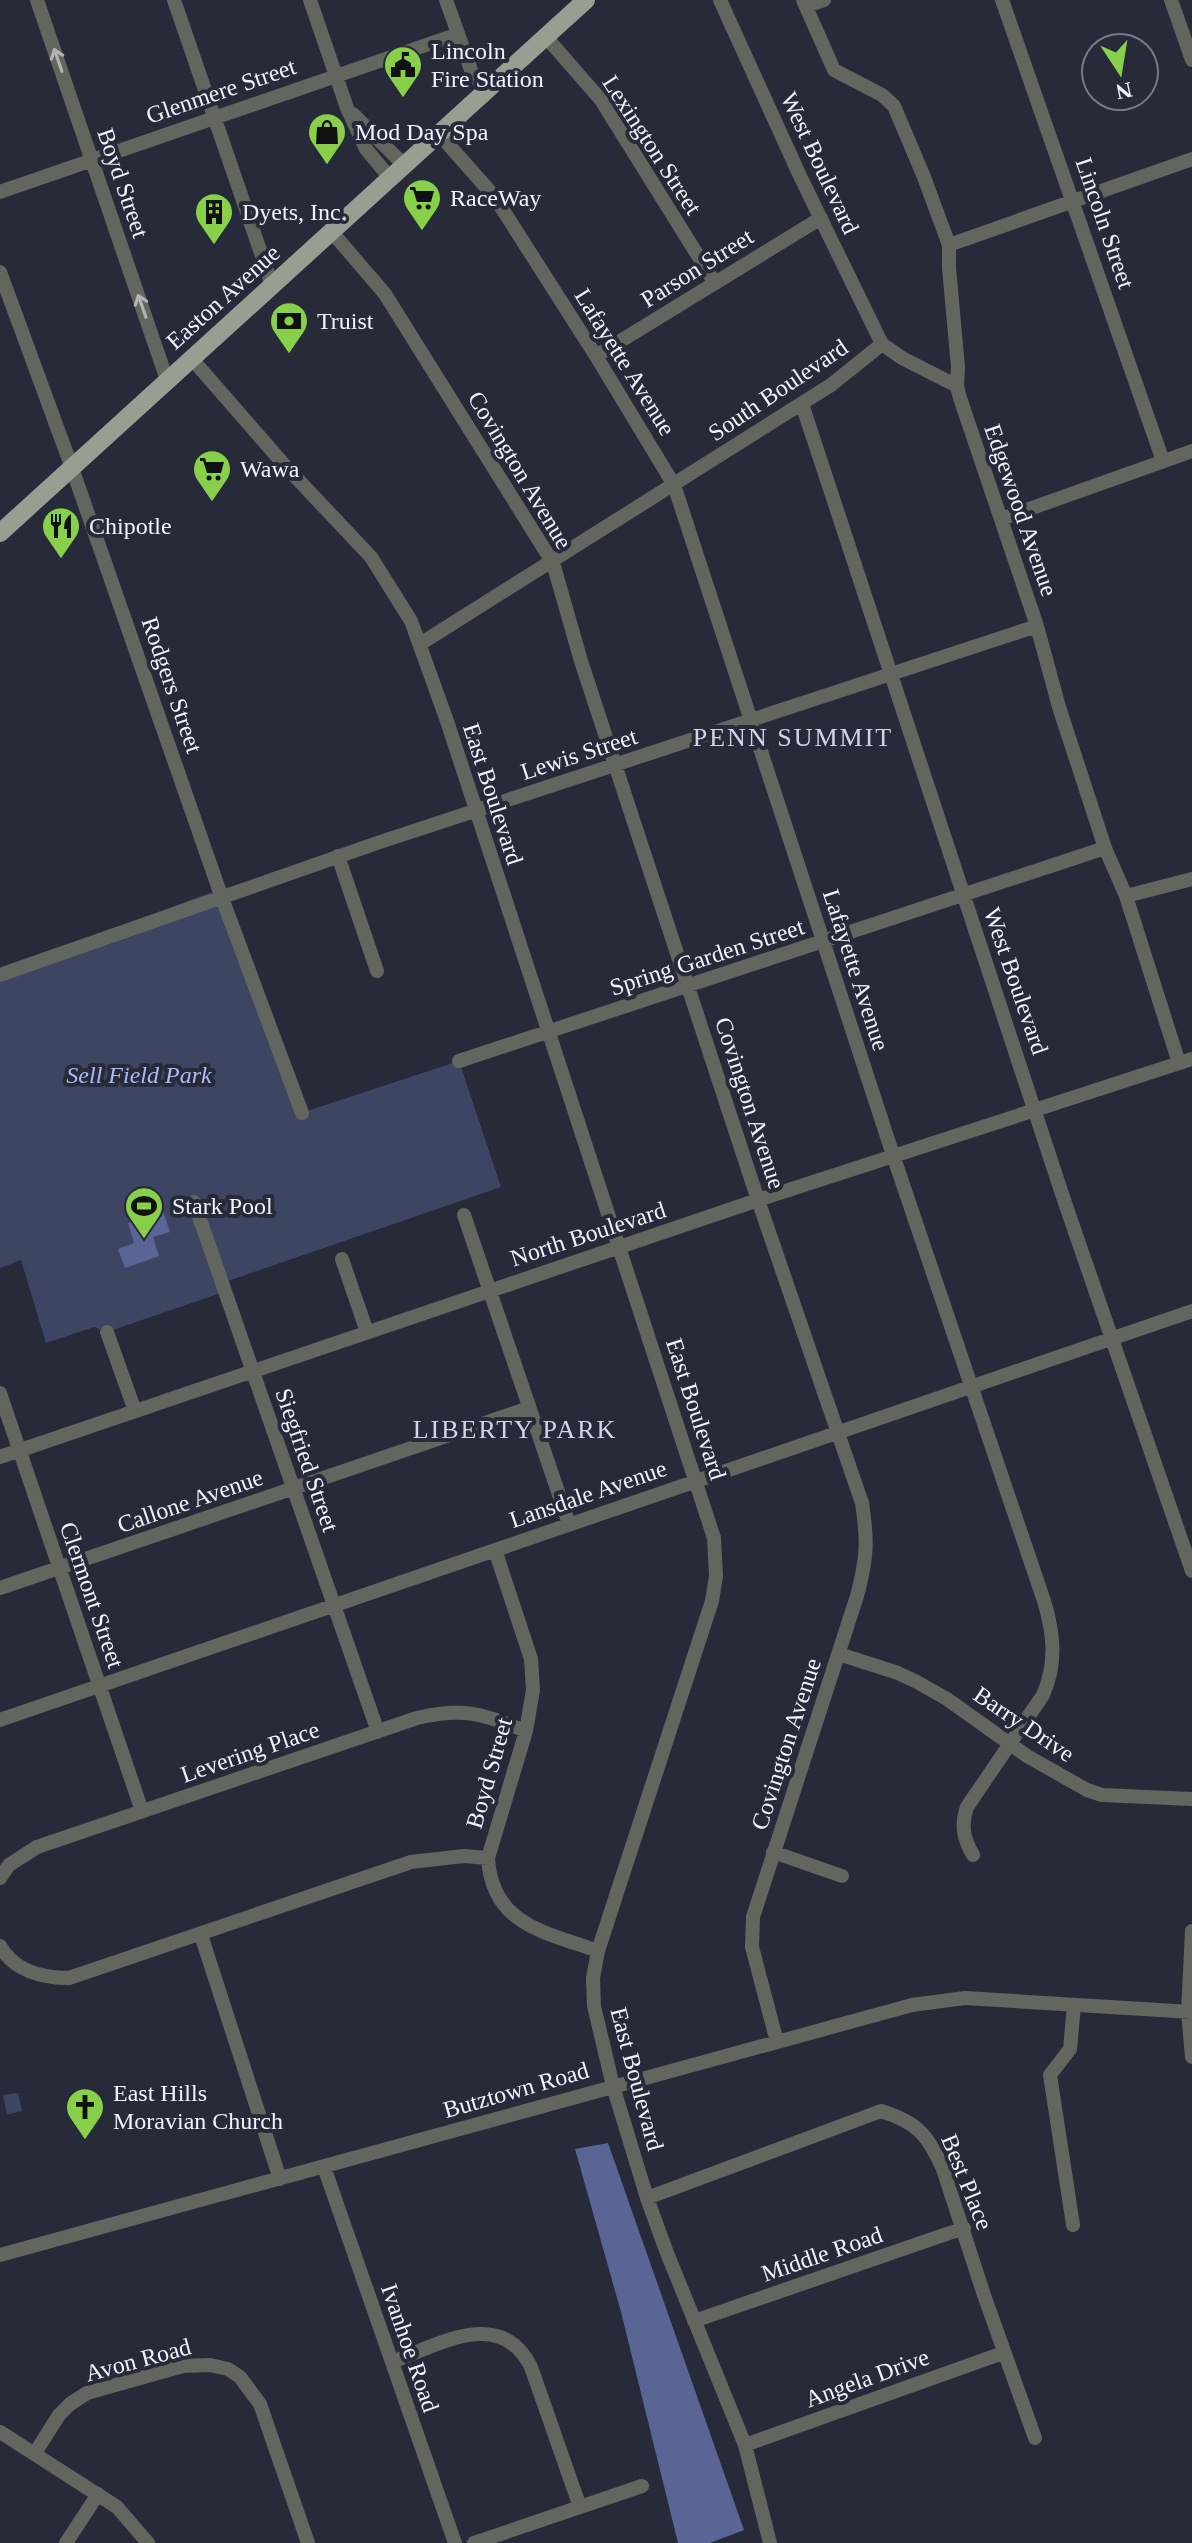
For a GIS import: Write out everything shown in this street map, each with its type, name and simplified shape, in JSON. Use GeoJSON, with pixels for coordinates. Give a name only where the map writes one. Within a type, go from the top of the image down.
{"type":"FeatureCollection","features":[{"type":"Feature","properties":{"kind":"main road","name":"Easton Avenue"},"geometry":{"type":"LineString","coordinates":[[0,533],[586,0]]}},
{"type":"Feature","properties":{"kind":"street","name":"Boyd Street"},"geometry":{"type":"LineString","coordinates":[[37,0],[167,380]]}},
{"type":"Feature","properties":{"kind":"street"},"geometry":{"type":"LineString","coordinates":[[174,0],[272,285]]}},
{"type":"Feature","properties":{"kind":"street"},"geometry":{"type":"LineString","coordinates":[[310,0],[347,108],[397,171]]}},
{"type":"Feature","properties":{"kind":"street"},"geometry":{"type":"LineString","coordinates":[[446,0],[471,70],[486,91]]}},
{"type":"Feature","properties":{"kind":"street","name":"West Boulevard"},"geometry":{"type":"LineString","coordinates":[[720,0],[882,344]]}},
{"type":"Feature","properties":{"kind":"street"},"geometry":{"type":"LineString","coordinates":[[804,3],[824,0]]}},
{"type":"Feature","properties":{"kind":"street","name":"Lincoln Street"},"geometry":{"type":"LineString","coordinates":[[1002,0],[1163,461]]}},
{"type":"Feature","properties":{"kind":"street"},"geometry":{"type":"LineString","coordinates":[[1171,0],[1192,60]]}},
{"type":"Feature","properties":{"kind":"street","name":"Edgewood Avenue"},"geometry":{"type":"LineString","coordinates":[[804,3],[834,70],[882,95],[894,106],[949,245],[957,386],[1037,626],[1059,707],[1105,848],[1126,896],[1186,1061]]}},
{"type":"Feature","properties":{"kind":"street","name":"Glenmere Street"},"geometry":{"type":"LineString","coordinates":[[0,192],[458,34]]}},
{"type":"Feature","properties":{"kind":"street","name":"Lexington Street"},"geometry":{"type":"LineString","coordinates":[[546,37],[601,100],[715,283]]}},
{"type":"Feature","properties":{"kind":"street","name":"Lafayette Avenue"},"geometry":{"type":"LineString","coordinates":[[439,134],[494,196],[674,485],[893,1155],[1044,1601],[1054,1641],[1052,1667],[1043,1695],[971,1800],[964,1815],[964,1835],[973,1855]]}},
{"type":"Feature","properties":{"kind":"street"},"geometry":{"type":"LineString","coordinates":[[949,245],[1192,159]]}},
{"type":"Feature","properties":{"kind":"street","name":"Parson Street"},"geometry":{"type":"LineString","coordinates":[[596,356],[821,218]]}},
{"type":"Feature","properties":{"kind":"street","name":"Covington Avenue"},"geometry":{"type":"LineString","coordinates":[[331,231],[385,294],[553,563],[581,661],[758,1200],[862,1503],[867,1542],[862,1578],[758,1899],[752,1930],[752,1947],[777,2042]]}},
{"type":"Feature","properties":{"kind":"street","name":"Rodgers Street"},"geometry":{"type":"LineString","coordinates":[[0,272],[222,898],[302,1113]]}},
{"type":"Feature","properties":{"kind":"street","name":"South Boulevard"},"geometry":{"type":"LineString","coordinates":[[420,644],[802,404],[882,344],[902,358],[957,386]]}},
{"type":"Feature","properties":{"kind":"street","name":"East Boulevard"},"geometry":{"type":"LineString","coordinates":[[192,359],[288,469],[371,557],[399,599],[420,644],[714,1538],[716,1576],[712,1601],[598,1951],[593,1978],[594,2006],[613,2086],[647,2198],[745,2445],[770,2543]]}},
{"type":"Feature","properties":{"kind":"street","name":"West Boulevard"},"geometry":{"type":"LineString","coordinates":[[802,404],[1063,1197],[1192,1571]]}},
{"type":"Feature","properties":{"kind":"street"},"geometry":{"type":"LineString","coordinates":[[1001,519],[1192,451]]}},
{"type":"Feature","properties":{"kind":"street","name":"Lewis Street"},"geometry":{"type":"LineString","coordinates":[[0,975],[338,856],[1037,626]]}},
{"type":"Feature","properties":{"kind":"street","name":"Spring Garden Street"},"geometry":{"type":"LineString","coordinates":[[459,1061],[1105,848]]}},
{"type":"Feature","properties":{"kind":"street"},"geometry":{"type":"LineString","coordinates":[[338,856],[377,971]]}},
{"type":"Feature","properties":{"kind":"street"},"geometry":{"type":"LineString","coordinates":[[1126,896],[1192,879]]}},
{"type":"Feature","properties":{"kind":"street","name":"North Boulevard"},"geometry":{"type":"LineString","coordinates":[[0,1457],[758,1200],[1186,1061]]}},
{"type":"Feature","properties":{"kind":"street","name":"Siegfried Street"},"geometry":{"type":"LineString","coordinates":[[194,1202],[378,1732]]}},
{"type":"Feature","properties":{"kind":"street"},"geometry":{"type":"LineString","coordinates":[[464,1215],[569,1524]]}},
{"type":"Feature","properties":{"kind":"street"},"geometry":{"type":"LineString","coordinates":[[342,1259],[367,1332]]}},
{"type":"Feature","properties":{"kind":"street","name":"Lansdale Avenue"},"geometry":{"type":"LineString","coordinates":[[0,1720],[1192,1311]]}},
{"type":"Feature","properties":{"kind":"street"},"geometry":{"type":"LineString","coordinates":[[107,1332],[135,1411]]}},
{"type":"Feature","properties":{"kind":"street","name":"Clermont Street"},"geometry":{"type":"LineString","coordinates":[[0,1393],[142,1811]]}},
{"type":"Feature","properties":{"kind":"street","name":"Callone Avenue"},"geometry":{"type":"LineString","coordinates":[[0,1588],[529,1408]]}},
{"type":"Feature","properties":{"kind":"street","name":"Boyd Street"},"geometry":{"type":"LineString","coordinates":[[495,1550],[533,1673],[526,1731],[488,1858],[489,1874],[496,1892],[511,1914],[532,1928],[598,1951]]}},
{"type":"Feature","properties":{"kind":"street","name":"Barry Drive"},"geometry":{"type":"LineString","coordinates":[[839,1654],[917,1682],[1068,1781],[1102,1795],[1192,1799]]}},
{"type":"Feature","properties":{"kind":"street","name":"Levering Place"},"geometry":{"type":"LineString","coordinates":[[0,1878],[9,1865],[37,1847],[417,1718],[461,1711],[488,1716],[526,1731]]}},
{"type":"Feature","properties":{"kind":"street"},"geometry":{"type":"LineString","coordinates":[[773,1852],[842,1876]]}},
{"type":"Feature","properties":{"kind":"street"},"geometry":{"type":"LineString","coordinates":[[0,1946],[10,1959],[31,1972],[46,1977],[69,1978],[411,1862],[464,1856],[488,1858]]}},
{"type":"Feature","properties":{"kind":"street"},"geometry":{"type":"LineString","coordinates":[[1192,1931],[1192,2057]]}},
{"type":"Feature","properties":{"kind":"street"},"geometry":{"type":"LineString","coordinates":[[201,1935],[280,2179]]}},
{"type":"Feature","properties":{"kind":"street","name":"Butztown Road"},"geometry":{"type":"LineString","coordinates":[[0,2255],[912,2005],[965,1998],[1190,2012]]}},
{"type":"Feature","properties":{"kind":"street"},"geometry":{"type":"LineString","coordinates":[[1073,2225],[1050,2075],[1070,2049],[1074,2005]]}},
{"type":"Feature","properties":{"kind":"street","name":"Best Place"},"geometry":{"type":"LineString","coordinates":[[647,2198],[881,2111],[920,2129],[943,2169],[1003,2353],[1035,2438]]}},
{"type":"Feature","properties":{"kind":"street","name":"Ivanhoe Road"},"geometry":{"type":"LineString","coordinates":[[324,2167],[455,2543]]}},
{"type":"Feature","properties":{"kind":"street","name":"Middle Road"},"geometry":{"type":"LineString","coordinates":[[694,2321],[964,2228]]}},
{"type":"Feature","properties":{"kind":"street"},"geometry":{"type":"LineString","coordinates":[[392,2362],[473,2333],[498,2336],[520,2349],[531,2367],[580,2507]]}},
{"type":"Feature","properties":{"kind":"street","name":"Angela Drive"},"geometry":{"type":"LineString","coordinates":[[745,2445],[1003,2353]]}},
{"type":"Feature","properties":{"kind":"street","name":"Avon Road"},"geometry":{"type":"LineString","coordinates":[[35,2453],[59,2415],[87,2393],[183,2366],[210,2365],[228,2369],[240,2377],[260,2404],[308,2543]]}},
{"type":"Feature","properties":{"kind":"street"},"geometry":{"type":"LineString","coordinates":[[0,2432],[117,2507],[148,2543]]}},
{"type":"Feature","properties":{"kind":"street"},"geometry":{"type":"LineString","coordinates":[[474,2543],[642,2486]]}},
{"type":"Feature","properties":{"kind":"street"},"geometry":{"type":"LineString","coordinates":[[66,2543],[98,2494]]}},
{"type":"Feature","properties":{"kind":"green space","name":"Sell Field Park"},"geometry":{"type":"Polygon","coordinates":[[[220,889],[301,1113],[459,1061],[501,1187],[222,1283],[224,1292],[107,1332],[94,1327],[46,1343],[21,1260],[0,1268],[0,971],[220,889]]]}},
{"type":"Feature","properties":{"kind":"green space"},"geometry":{"type":"Polygon","coordinates":[[[18,2093],[22,2111],[7,2115],[3,2095],[18,2093]]]}},
{"type":"Feature","properties":{"kind":"shaded area","name":"Stark Pool"},"geometry":{"type":"Polygon","coordinates":[[[163,1211],[170,1232],[153,1237],[159,1256],[125,1268],[118,1249],[134,1243],[128,1223],[163,1211]]]}},
{"type":"Feature","properties":{"kind":"shaded area"},"geometry":{"type":"Polygon","coordinates":[[[608,2143],[744,2530],[710,2543],[678,2543],[621,2312],[575,2149],[608,2143]]]}},
{"type":"Feature","properties":{"kind":"place","name":"Lincoln Fire Station"},"geometry":{"type":"Point","coordinates":[403,99]}},
{"type":"Feature","properties":{"kind":"place","name":"Mod Day Spa"},"geometry":{"type":"Point","coordinates":[327,166]}},
{"type":"Feature","properties":{"kind":"place","name":"RaceWay"},"geometry":{"type":"Point","coordinates":[422,232]}},
{"type":"Feature","properties":{"kind":"place","name":"Dyets, Inc."},"geometry":{"type":"Point","coordinates":[214,246]}},
{"type":"Feature","properties":{"kind":"place","name":"Truist"},"geometry":{"type":"Point","coordinates":[289,355]}},
{"type":"Feature","properties":{"kind":"place","name":"Wawa"},"geometry":{"type":"Point","coordinates":[212,503]}},
{"type":"Feature","properties":{"kind":"place","name":"Chipotle"},"geometry":{"type":"Point","coordinates":[61,560]}},
{"type":"Feature","properties":{"kind":"place","name":"Stark Pool"},"geometry":{"type":"Point","coordinates":[144,1240]}},
{"type":"Feature","properties":{"kind":"place","name":"East Hills Moravian Church"},"geometry":{"type":"Point","coordinates":[85,2141]}},
{"type":"Feature","properties":{"kind":"district","name":"PENN SUMMIT"},"geometry":{"type":"Point","coordinates":[793,737]}},
{"type":"Feature","properties":{"kind":"district","name":"LIBERTY PARK"},"geometry":{"type":"Point","coordinates":[515,1429]}}]}
